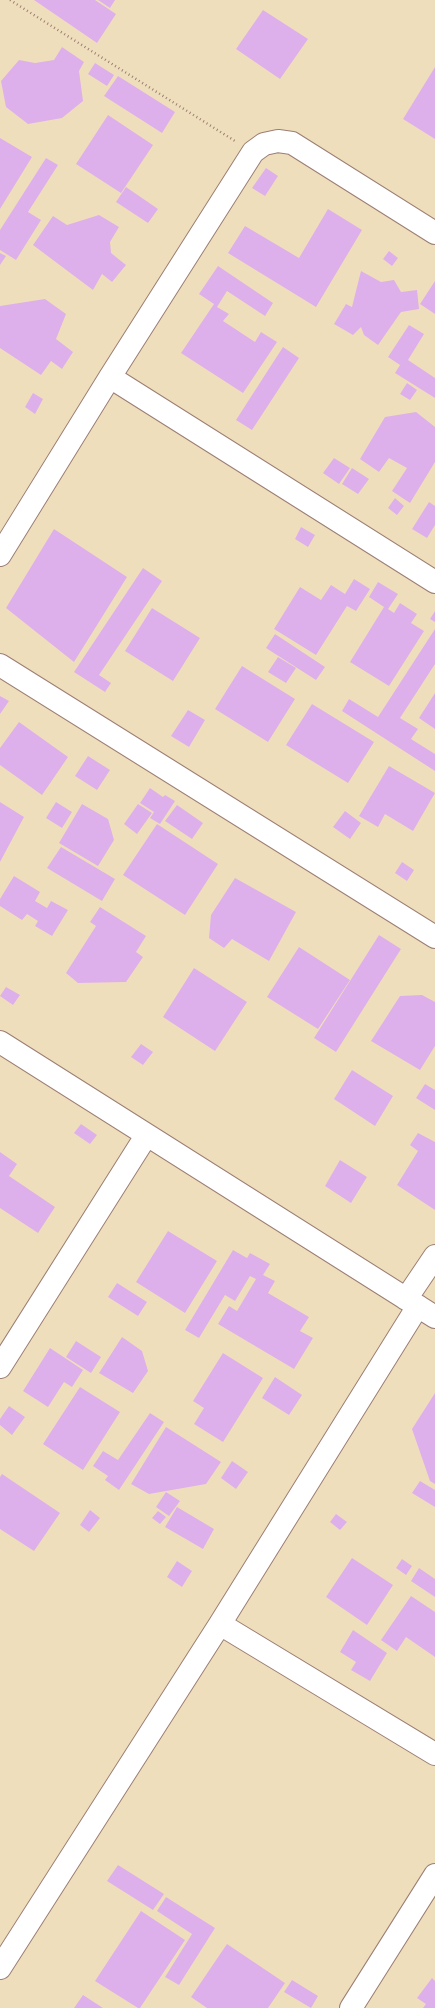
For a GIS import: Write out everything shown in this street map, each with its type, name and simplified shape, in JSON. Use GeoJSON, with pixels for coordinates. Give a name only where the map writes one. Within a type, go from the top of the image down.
{"type":"FeatureCollection","features":[{"type":"Feature","properties":{"kind":"street"},"geometry":{"type":"LineString","coordinates":[[0,555],[252,152],[264,144],[278,141],[292,143],[435,233]]}},
{"type":"Feature","properties":{"kind":"street"},"geometry":{"type":"LineString","coordinates":[[110,377],[435,582]]}},
{"type":"Feature","properties":{"kind":"street"},"geometry":{"type":"LineString","coordinates":[[0,665],[435,937]]}},
{"type":"Feature","properties":{"kind":"street"},"geometry":{"type":"LineString","coordinates":[[0,1042],[146,1136],[420,1308]]}},
{"type":"Feature","properties":{"kind":"street"},"geometry":{"type":"LineString","coordinates":[[0,1367],[146,1136]]}},
{"type":"Feature","properties":{"kind":"street"},"geometry":{"type":"LineString","coordinates":[[0,1968],[420,1308],[435,1256]]}},
{"type":"Feature","properties":{"kind":"street"},"geometry":{"type":"LineString","coordinates":[[220,1624],[435,1754]]}},
{"type":"Feature","properties":{"kind":"street"},"geometry":{"type":"LineString","coordinates":[[351,2008],[435,1875]]}},
{"type":"Feature","properties":{"kind":"path"},"geometry":{"type":"LineString","coordinates":[[10,0],[252,152]]}},
{"type":"Feature","properties":{"kind":"building"},"geometry":{"type":"Polygon","coordinates":[[[34,0],[95,0],[116,14],[97,43],[34,0]]]}},
{"type":"Feature","properties":{"kind":"building"},"geometry":{"type":"Polygon","coordinates":[[[98,0],[115,0],[110,8],[98,0]]]}},
{"type":"Feature","properties":{"kind":"building"},"geometry":{"type":"Polygon","coordinates":[[[263,10],[308,39],[280,79],[236,49],[263,10]]]}},
{"type":"Feature","properties":{"kind":"building"},"geometry":{"type":"Polygon","coordinates":[[[62,47],[84,62],[79,71],[83,101],[62,118],[28,124],[6,107],[1,81],[19,60],[35,63],[54,60],[62,47]]]}},
{"type":"Feature","properties":{"kind":"building"},"geometry":{"type":"Polygon","coordinates":[[[95,63],[114,75],[107,86],[88,74],[95,63]]]}},
{"type":"Feature","properties":{"kind":"building"},"geometry":{"type":"Polygon","coordinates":[[[435,67],[435,139],[403,119],[435,67]]]}},
{"type":"Feature","properties":{"kind":"building"},"geometry":{"type":"Polygon","coordinates":[[[118,76],[175,112],[162,133],[104,96],[118,76]]]}},
{"type":"Feature","properties":{"kind":"building"},"geometry":{"type":"Polygon","coordinates":[[[108,115],[153,145],[121,193],[76,164],[108,115]]]}},
{"type":"Feature","properties":{"kind":"building"},"geometry":{"type":"Polygon","coordinates":[[[0,138],[32,157],[0,209],[0,138]]]}},
{"type":"Feature","properties":{"kind":"building"},"geometry":{"type":"Polygon","coordinates":[[[46,158],[58,165],[28,212],[41,220],[16,260],[0,250],[0,230],[46,158]]]}},
{"type":"Feature","properties":{"kind":"building"},"geometry":{"type":"Polygon","coordinates":[[[266,168],[278,176],[265,196],[252,188],[266,168]]]}},
{"type":"Feature","properties":{"kind":"building"},"geometry":{"type":"Polygon","coordinates":[[[126,187],[158,209],[148,223],[116,202],[126,187]]]}},
{"type":"Feature","properties":{"kind":"building"},"geometry":{"type":"Polygon","coordinates":[[[328,209],[362,230],[316,307],[228,253],[245,226],[299,258],[328,209]]]}},
{"type":"Feature","properties":{"kind":"building"},"geometry":{"type":"Polygon","coordinates":[[[99,215],[119,227],[110,242],[111,253],[126,265],[112,282],[102,274],[93,290],[33,245],[53,216],[67,225],[99,215]]]}},
{"type":"Feature","properties":{"kind":"building"},"geometry":{"type":"Polygon","coordinates":[[[389,251],[398,258],[392,266],[383,259],[389,251]]]}},
{"type":"Feature","properties":{"kind":"building"},"geometry":{"type":"Polygon","coordinates":[[[0,253],[6,256],[0,265],[0,253]]]}},
{"type":"Feature","properties":{"kind":"building"},"geometry":{"type":"Polygon","coordinates":[[[218,266],[273,303],[265,316],[227,291],[217,307],[229,314],[223,321],[255,342],[261,332],[277,342],[243,393],[181,353],[214,304],[199,294],[218,266]]]}},
{"type":"Feature","properties":{"kind":"building"},"geometry":{"type":"Polygon","coordinates":[[[361,271],[381,282],[394,280],[401,292],[417,290],[419,309],[401,312],[378,345],[364,335],[361,327],[353,335],[334,324],[346,304],[352,307],[361,271]]]}},
{"type":"Feature","properties":{"kind":"building"},"geometry":{"type":"Polygon","coordinates":[[[435,281],[435,314],[420,304],[435,281]]]}},
{"type":"Feature","properties":{"kind":"building"},"geometry":{"type":"Polygon","coordinates":[[[45,299],[66,314],[56,339],[73,352],[62,369],[51,361],[41,375],[0,348],[0,306],[45,299]]]}},
{"type":"Feature","properties":{"kind":"building"},"geometry":{"type":"Polygon","coordinates":[[[409,325],[424,334],[408,360],[435,378],[435,398],[395,373],[400,365],[388,357],[409,325]]]}},
{"type":"Feature","properties":{"kind":"building"},"geometry":{"type":"Polygon","coordinates":[[[283,347],[299,358],[252,430],[236,420],[283,347]]]}},
{"type":"Feature","properties":{"kind":"building"},"geometry":{"type":"Polygon","coordinates":[[[407,383],[417,390],[410,400],[400,394],[407,383]]]}},
{"type":"Feature","properties":{"kind":"building"},"geometry":{"type":"Polygon","coordinates":[[[33,393],[43,399],[35,414],[25,407],[33,393]]]}},
{"type":"Feature","properties":{"kind":"building"},"geometry":{"type":"Polygon","coordinates":[[[416,412],[435,427],[435,462],[410,503],[392,491],[407,468],[389,458],[379,472],[360,459],[385,417],[416,412]]]}},
{"type":"Feature","properties":{"kind":"building"},"geometry":{"type":"Polygon","coordinates":[[[334,458],[350,468],[339,484],[323,473],[334,458]]]}},
{"type":"Feature","properties":{"kind":"building"},"geometry":{"type":"Polygon","coordinates":[[[352,468],[369,479],[358,494],[342,484],[352,468]]]}},
{"type":"Feature","properties":{"kind":"building"},"geometry":{"type":"Polygon","coordinates":[[[395,498],[404,506],[397,515],[388,508],[395,498]]]}},
{"type":"Feature","properties":{"kind":"building"},"geometry":{"type":"Polygon","coordinates":[[[429,502],[435,506],[435,525],[427,538],[412,529],[429,502]]]}},
{"type":"Feature","properties":{"kind":"building"},"geometry":{"type":"Polygon","coordinates":[[[301,527],[315,535],[308,547],[295,539],[301,527]]]}},
{"type":"Feature","properties":{"kind":"building"},"geometry":{"type":"Polygon","coordinates":[[[54,529],[127,577],[74,662],[6,608],[54,529]]]}},
{"type":"Feature","properties":{"kind":"building"},"geometry":{"type":"Polygon","coordinates":[[[143,568],[162,581],[99,675],[111,683],[105,692],[74,672],[143,568]]]}},
{"type":"Feature","properties":{"kind":"building"},"geometry":{"type":"Polygon","coordinates":[[[354,579],[370,589],[356,611],[347,606],[316,655],[274,629],[300,587],[321,600],[331,585],[345,594],[354,579]]]}},
{"type":"Feature","properties":{"kind":"building"},"geometry":{"type":"Polygon","coordinates":[[[378,582],[398,594],[388,609],[394,613],[400,603],[417,614],[411,623],[424,631],[389,686],[350,662],[384,607],[369,597],[378,582]]]}},
{"type":"Feature","properties":{"kind":"building"},"geometry":{"type":"Polygon","coordinates":[[[152,608],[200,638],[173,681],[125,651],[152,608]]]}},
{"type":"Feature","properties":{"kind":"building"},"geometry":{"type":"Polygon","coordinates":[[[435,611],[435,622],[430,619],[435,611]]]}},
{"type":"Feature","properties":{"kind":"building"},"geometry":{"type":"Polygon","coordinates":[[[435,629],[435,664],[400,718],[418,729],[411,739],[435,754],[435,771],[342,711],[349,699],[378,717],[435,629]]]}},
{"type":"Feature","properties":{"kind":"building"},"geometry":{"type":"Polygon","coordinates":[[[275,634],[325,667],[316,680],[266,648],[275,634]]]}},
{"type":"Feature","properties":{"kind":"building"},"geometry":{"type":"Polygon","coordinates":[[[278,657],[296,668],[286,683],[268,672],[278,657]]]}},
{"type":"Feature","properties":{"kind":"building"},"geometry":{"type":"Polygon","coordinates":[[[242,666],[295,699],[268,742],[215,709],[242,666]]]}},
{"type":"Feature","properties":{"kind":"building"},"geometry":{"type":"Polygon","coordinates":[[[435,693],[435,729],[419,718],[435,693]]]}},
{"type":"Feature","properties":{"kind":"building"},"geometry":{"type":"Polygon","coordinates":[[[0,696],[9,701],[0,714],[0,696]]]}},
{"type":"Feature","properties":{"kind":"building"},"geometry":{"type":"Polygon","coordinates":[[[312,704],[374,742],[348,783],[286,745],[312,704]]]}},
{"type":"Feature","properties":{"kind":"building"},"geometry":{"type":"Polygon","coordinates":[[[188,710],[205,720],[189,747],[171,736],[188,710]]]}},
{"type":"Feature","properties":{"kind":"building"},"geometry":{"type":"Polygon","coordinates":[[[19,722],[68,757],[42,795],[0,765],[0,748],[19,722]]]}},
{"type":"Feature","properties":{"kind":"building"},"geometry":{"type":"Polygon","coordinates":[[[88,756],[110,770],[97,790],[75,776],[88,756]]]}},
{"type":"Feature","properties":{"kind":"building"},"geometry":{"type":"Polygon","coordinates":[[[389,766],[435,793],[413,831],[385,814],[378,827],[359,816],[389,766]]]}},
{"type":"Feature","properties":{"kind":"building"},"geometry":{"type":"Polygon","coordinates":[[[150,788],[163,797],[165,795],[175,801],[160,824],[150,818],[154,812],[140,803],[150,788]]]}},
{"type":"Feature","properties":{"kind":"building"},"geometry":{"type":"Polygon","coordinates":[[[0,802],[24,817],[0,862],[0,802]]]}},
{"type":"Feature","properties":{"kind":"building"},"geometry":{"type":"Polygon","coordinates":[[[56,802],[72,812],[62,828],[46,818],[56,802]]]}},
{"type":"Feature","properties":{"kind":"building"},"geometry":{"type":"Polygon","coordinates":[[[82,804],[108,819],[114,840],[98,866],[59,843],[82,804]]]}},
{"type":"Feature","properties":{"kind":"building"},"geometry":{"type":"Polygon","coordinates":[[[138,804],[152,813],[137,834],[124,824],[138,804]]]}},
{"type":"Feature","properties":{"kind":"building"},"geometry":{"type":"Polygon","coordinates":[[[177,805],[203,823],[192,839],[165,821],[177,805]]]}},
{"type":"Feature","properties":{"kind":"building"},"geometry":{"type":"Polygon","coordinates":[[[345,811],[361,823],[350,839],[333,827],[345,811]]]}},
{"type":"Feature","properties":{"kind":"building"},"geometry":{"type":"Polygon","coordinates":[[[157,824],[218,864],[185,915],[123,875],[157,824]]]}},
{"type":"Feature","properties":{"kind":"building"},"geometry":{"type":"Polygon","coordinates":[[[61,847],[115,879],[102,901],[47,868],[61,847]]]}},
{"type":"Feature","properties":{"kind":"building"},"geometry":{"type":"Polygon","coordinates":[[[402,862],[414,870],[407,881],[395,873],[402,862]]]}},
{"type":"Feature","properties":{"kind":"building"},"geometry":{"type":"Polygon","coordinates":[[[14,876],[40,892],[35,901],[47,908],[51,901],[68,910],[52,936],[35,926],[38,921],[27,914],[22,920],[0,906],[0,899],[14,876]]]}},
{"type":"Feature","properties":{"kind":"building"},"geometry":{"type":"Polygon","coordinates":[[[235,878],[296,912],[269,961],[232,939],[224,948],[209,938],[211,915],[235,878]]]}},
{"type":"Feature","properties":{"kind":"building"},"geometry":{"type":"Polygon","coordinates":[[[100,907],[146,936],[136,952],[143,957],[126,982],[78,983],[66,973],[96,926],[90,922],[100,907]]]}},
{"type":"Feature","properties":{"kind":"building"},"geometry":{"type":"Polygon","coordinates":[[[379,935],[401,949],[336,1052],[314,1038],[379,935]]]}},
{"type":"Feature","properties":{"kind":"building"},"geometry":{"type":"Polygon","coordinates":[[[299,947],[350,980],[318,1029],[267,997],[299,947]]]}},
{"type":"Feature","properties":{"kind":"building"},"geometry":{"type":"Polygon","coordinates":[[[194,968],[247,1002],[215,1051],[163,1017],[194,968]]]}},
{"type":"Feature","properties":{"kind":"building"},"geometry":{"type":"Polygon","coordinates":[[[6,987],[20,995],[13,1005],[0,996],[6,987]]]}},
{"type":"Feature","properties":{"kind":"building"},"geometry":{"type":"Polygon","coordinates":[[[422,995],[435,1002],[435,1046],[420,1070],[371,1041],[400,996],[422,995]]]}},
{"type":"Feature","properties":{"kind":"building"},"geometry":{"type":"Polygon","coordinates":[[[141,1044],[153,1052],[143,1065],[131,1057],[141,1044]]]}},
{"type":"Feature","properties":{"kind":"building"},"geometry":{"type":"Polygon","coordinates":[[[352,1070],[393,1096],[375,1126],[334,1099],[352,1070]]]}},
{"type":"Feature","properties":{"kind":"building"},"geometry":{"type":"Polygon","coordinates":[[[425,1084],[435,1090],[435,1110],[416,1098],[425,1084]]]}},
{"type":"Feature","properties":{"kind":"building"},"geometry":{"type":"Polygon","coordinates":[[[81,1124],[97,1135],[90,1144],[74,1133],[81,1124]]]}},
{"type":"Feature","properties":{"kind":"building"},"geometry":{"type":"Polygon","coordinates":[[[418,1133],[435,1142],[435,1210],[397,1185],[418,1151],[410,1145],[418,1133]]]}},
{"type":"Feature","properties":{"kind":"building"},"geometry":{"type":"Polygon","coordinates":[[[0,1152],[17,1164],[9,1176],[55,1207],[38,1233],[0,1208],[0,1152]]]}},
{"type":"Feature","properties":{"kind":"building"},"geometry":{"type":"Polygon","coordinates":[[[340,1160],[367,1177],[351,1203],[325,1186],[340,1160]]]}},
{"type":"Feature","properties":{"kind":"building"},"geometry":{"type":"Polygon","coordinates":[[[168,1231],[217,1261],[185,1313],[136,1282],[168,1231]]]}},
{"type":"Feature","properties":{"kind":"building"},"geometry":{"type":"Polygon","coordinates":[[[233,1250],[247,1258],[250,1253],[270,1264],[263,1275],[275,1281],[268,1293],[309,1317],[300,1331],[313,1338],[294,1369],[218,1324],[229,1306],[237,1311],[256,1279],[250,1276],[235,1301],[225,1295],[199,1338],[185,1330],[233,1250]]]}},
{"type":"Feature","properties":{"kind":"building"},"geometry":{"type":"Polygon","coordinates":[[[117,1283],[147,1302],[138,1316],[108,1297],[117,1283]]]}},
{"type":"Feature","properties":{"kind":"building"},"geometry":{"type":"Polygon","coordinates":[[[122,1337],[142,1351],[148,1371],[133,1393],[99,1373],[122,1337]]]}},
{"type":"Feature","properties":{"kind":"building"},"geometry":{"type":"Polygon","coordinates":[[[76,1341],[101,1357],[91,1373],[66,1357],[76,1341]]]}},
{"type":"Feature","properties":{"kind":"building"},"geometry":{"type":"Polygon","coordinates":[[[50,1348],[83,1370],[72,1387],[64,1382],[48,1407],[23,1391],[50,1348]]]}},
{"type":"Feature","properties":{"kind":"building"},"geometry":{"type":"Polygon","coordinates":[[[223,1353],[263,1378],[223,1442],[194,1424],[204,1408],[193,1401],[223,1353]]]}},
{"type":"Feature","properties":{"kind":"building"},"geometry":{"type":"Polygon","coordinates":[[[275,1377],[302,1395],[289,1415],[262,1398],[275,1377]]]}},
{"type":"Feature","properties":{"kind":"building"},"geometry":{"type":"Polygon","coordinates":[[[80,1387],[120,1412],[83,1470],[43,1444],[80,1387]]]}},
{"type":"Feature","properties":{"kind":"building"},"geometry":{"type":"Polygon","coordinates":[[[435,1393],[435,1484],[430,1481],[412,1429],[435,1393]]]}},
{"type":"Feature","properties":{"kind":"building"},"geometry":{"type":"Polygon","coordinates":[[[9,1406],[25,1417],[12,1435],[0,1425],[0,1419],[9,1406]]]}},
{"type":"Feature","properties":{"kind":"building"},"geometry":{"type":"Polygon","coordinates":[[[150,1413],[164,1422],[119,1490],[105,1480],[108,1476],[93,1466],[103,1451],[118,1460],[150,1413]]]}},
{"type":"Feature","properties":{"kind":"building"},"geometry":{"type":"Polygon","coordinates":[[[166,1427],[221,1462],[206,1484],[149,1494],[131,1484],[166,1427]]]}},
{"type":"Feature","properties":{"kind":"building"},"geometry":{"type":"Polygon","coordinates":[[[232,1461],[248,1472],[236,1489],[221,1478],[232,1461]]]}},
{"type":"Feature","properties":{"kind":"building"},"geometry":{"type":"Polygon","coordinates":[[[2,1474],[60,1513],[34,1551],[0,1529],[0,1477],[2,1474]]]}},
{"type":"Feature","properties":{"kind":"building"},"geometry":{"type":"Polygon","coordinates":[[[420,1481],[435,1490],[435,1507],[412,1493],[420,1481]]]}},
{"type":"Feature","properties":{"kind":"building"},"geometry":{"type":"Polygon","coordinates":[[[166,1492],[180,1501],[169,1516],[156,1507],[166,1492]]]}},
{"type":"Feature","properties":{"kind":"building"},"geometry":{"type":"Polygon","coordinates":[[[177,1507],[214,1529],[203,1549],[165,1527],[177,1507]]]}},
{"type":"Feature","properties":{"kind":"building"},"geometry":{"type":"Polygon","coordinates":[[[90,1510],[100,1518],[89,1532],[80,1525],[90,1510]]]}},
{"type":"Feature","properties":{"kind":"building"},"geometry":{"type":"Polygon","coordinates":[[[158,1511],[166,1517],[160,1524],[152,1518],[158,1511]]]}},
{"type":"Feature","properties":{"kind":"building"},"geometry":{"type":"Polygon","coordinates":[[[336,1514],[347,1522],[340,1530],[330,1522],[336,1514]]]}},
{"type":"Feature","properties":{"kind":"building"},"geometry":{"type":"Polygon","coordinates":[[[352,1558],[393,1585],[367,1625],[326,1597],[352,1558]]]}},
{"type":"Feature","properties":{"kind":"building"},"geometry":{"type":"Polygon","coordinates":[[[402,1559],[412,1566],[406,1575],[396,1568],[402,1559]]]}},
{"type":"Feature","properties":{"kind":"building"},"geometry":{"type":"Polygon","coordinates":[[[177,1561],[192,1571],[182,1587],[167,1577],[177,1561]]]}},
{"type":"Feature","properties":{"kind":"building"},"geometry":{"type":"Polygon","coordinates":[[[419,1568],[435,1579],[435,1597],[411,1581],[419,1568]]]}},
{"type":"Feature","properties":{"kind":"building"},"geometry":{"type":"Polygon","coordinates":[[[411,1596],[435,1612],[435,1657],[406,1637],[397,1651],[381,1640],[411,1596]]]}},
{"type":"Feature","properties":{"kind":"building"},"geometry":{"type":"Polygon","coordinates":[[[353,1630],[387,1653],[370,1681],[351,1670],[356,1662],[340,1652],[353,1630]]]}},
{"type":"Feature","properties":{"kind":"building"},"geometry":{"type":"Polygon","coordinates":[[[118,1865],[164,1894],[153,1910],[107,1881],[118,1865]]]}},
{"type":"Feature","properties":{"kind":"building"},"geometry":{"type":"Polygon","coordinates":[[[166,1897],[215,1928],[179,1985],[165,1977],[192,1934],[157,1911],[166,1897]]]}},
{"type":"Feature","properties":{"kind":"building"},"geometry":{"type":"Polygon","coordinates":[[[141,1911],[185,1940],[140,2008],[138,2008],[95,1981],[141,1911]]]}},
{"type":"Feature","properties":{"kind":"building"},"geometry":{"type":"Polygon","coordinates":[[[227,1944],[285,1983],[268,2008],[207,2008],[191,1997],[227,1944]]]}},
{"type":"Feature","properties":{"kind":"building"},"geometry":{"type":"Polygon","coordinates":[[[432,1978],[435,1981],[435,2008],[423,2008],[426,2004],[417,1998],[432,1978]]]}},
{"type":"Feature","properties":{"kind":"building"},"geometry":{"type":"Polygon","coordinates":[[[292,1980],[318,1996],[311,2008],[284,1992],[292,1980]]]}},
{"type":"Feature","properties":{"kind":"building"},"geometry":{"type":"Polygon","coordinates":[[[83,1995],[103,2008],[74,2008],[83,1995]]]}}]}
